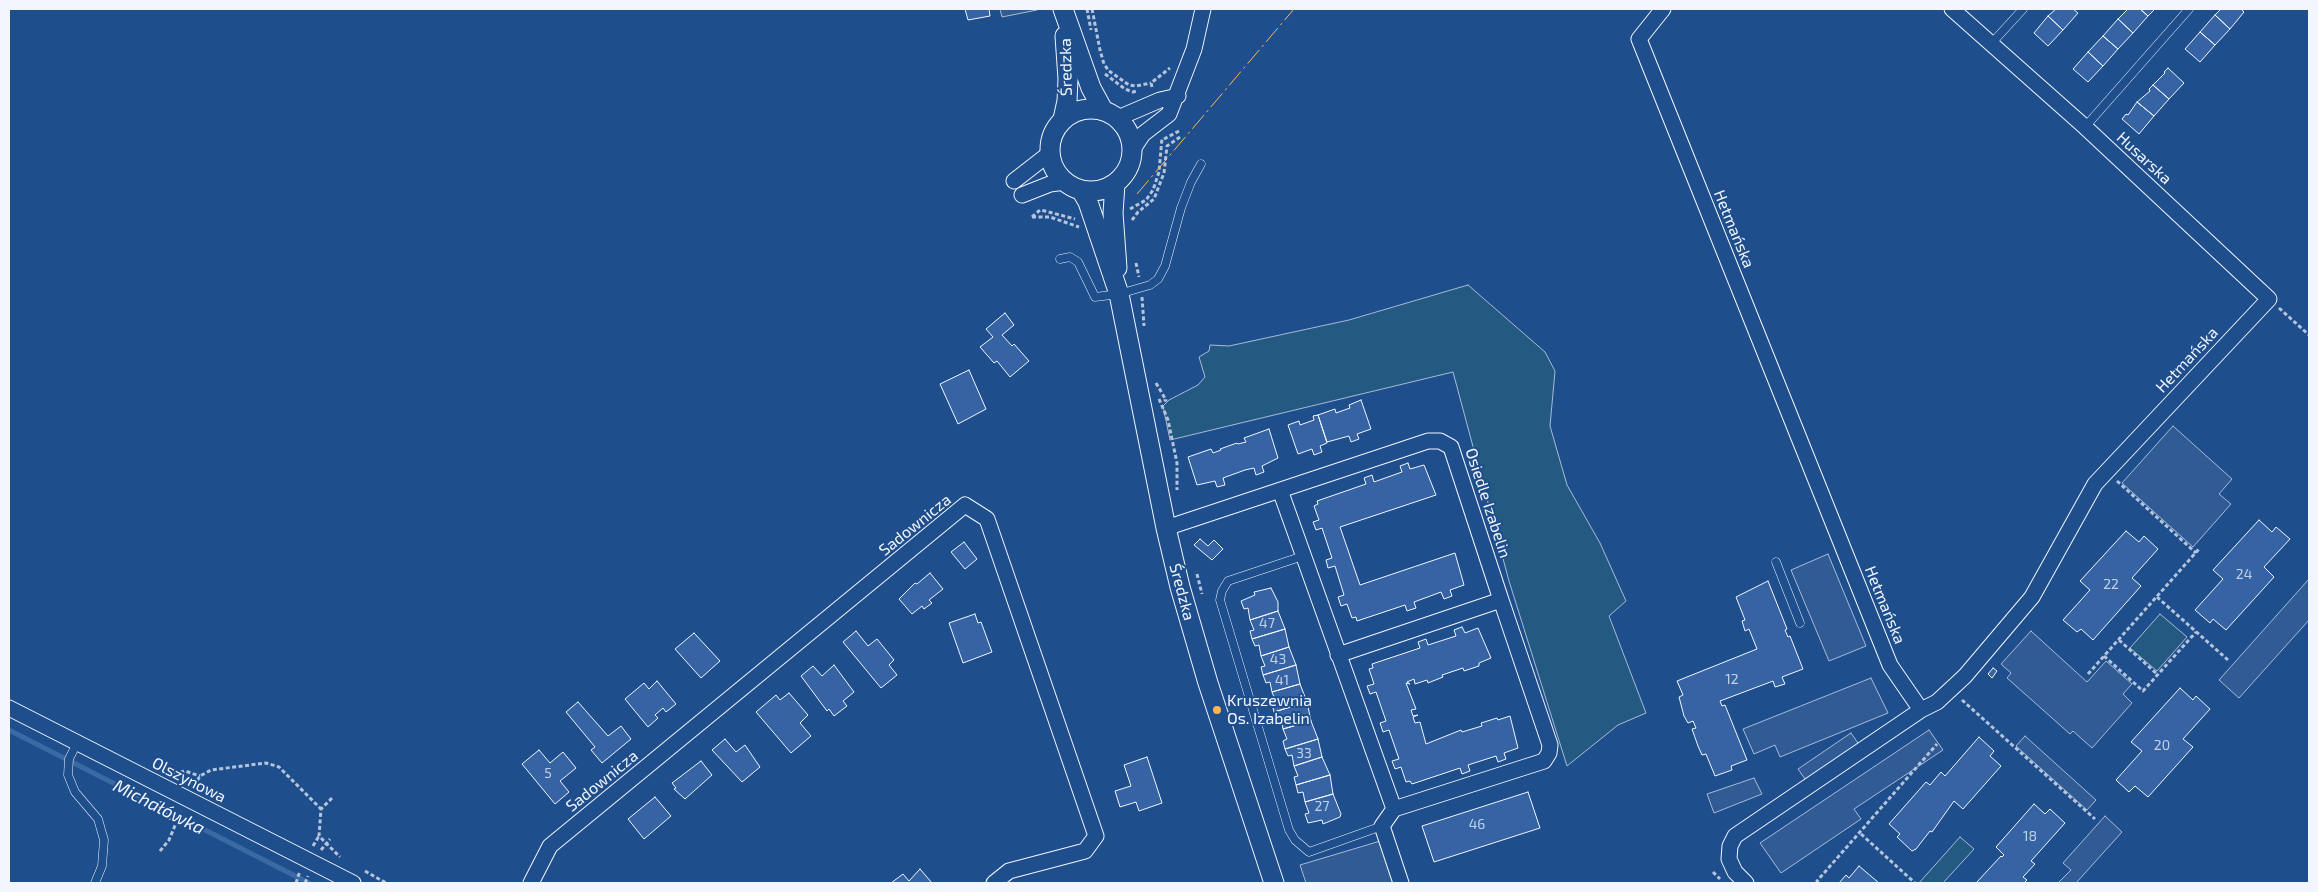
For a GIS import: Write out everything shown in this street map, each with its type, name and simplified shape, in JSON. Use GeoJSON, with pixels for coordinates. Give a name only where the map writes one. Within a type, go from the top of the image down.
{"type":"FeatureCollection","features":[{"type":"Feature","properties":{"kind":"street"},"geometry":{"type":"LineString","coordinates":[[1022,195],[1050,184],[1098,191],[1115,184],[1128,169],[1133,149],[1143,134],[1169,114],[1178,96],[1194,49],[1203,9]]}},
{"type":"Feature","properties":{"kind":"street","name":"Hetmańska"},"geometry":{"type":"LineString","coordinates":[[1664,9],[1639,39],[1890,665],[1921,710],[1937,702],[1966,676],[2032,597],[2095,484],[2269,300]]}},
{"type":"Feature","properties":{"kind":"street","name":"Husarska"},"geometry":{"type":"LineString","coordinates":[[1952,9],[2085,127],[2269,300]]}},
{"type":"Feature","properties":{"kind":"street","name":"Średzka"},"geometry":{"type":"LineString","coordinates":[[1063,12],[1091,88],[1111,114]]}},
{"type":"Feature","properties":{"kind":"street","name":"Średzka"},"geometry":{"type":"LineString","coordinates":[[1063,12],[1068,79],[1067,100],[1063,119]]}},
{"type":"Feature","properties":{"kind":"street"},"geometry":{"type":"LineString","coordinates":[[1073,186],[1054,169],[1050,153],[1051,137],[1063,119],[1082,109],[1111,114],[1178,96]]}},
{"type":"Feature","properties":{"kind":"street"},"geometry":{"type":"LineString","coordinates":[[1111,114],[1129,132],[1133,149]]}},
{"type":"Feature","properties":{"kind":"street"},"geometry":{"type":"LineString","coordinates":[[1014,180],[1050,153]]}},
{"type":"Feature","properties":{"kind":"street","name":"Średzka"},"geometry":{"type":"LineString","coordinates":[[1115,184],[1113,213],[1119,294],[1166,528],[1180,587],[1208,682],[1274,883]]}},
{"type":"Feature","properties":{"kind":"street","name":"Średzka"},"geometry":{"type":"LineString","coordinates":[[1073,186],[1088,202],[1119,294]]}},
{"type":"Feature","properties":{"kind":"street","name":"Osiedle Izabelin"},"geometry":{"type":"LineString","coordinates":[[1166,528],[1428,441],[1440,441],[1451,447],[1550,745],[1549,753],[1544,761],[1394,809]]}},
{"type":"Feature","properties":{"kind":"street"},"geometry":{"type":"LineString","coordinates":[[1280,490],[1394,809],[1382,826],[1401,883]]}},
{"type":"Feature","properties":{"kind":"street","name":"Sadownicza"},"geometry":{"type":"LineString","coordinates":[[531,883],[550,846],[966,506],[987,519],[1096,836],[1085,851],[1009,871],[994,883]]}},
{"type":"Feature","properties":{"kind":"street"},"geometry":{"type":"LineString","coordinates":[[1338,655],[1501,600]]}},
{"type":"Feature","properties":{"kind":"street","name":"Olszynowa"},"geometry":{"type":"LineString","coordinates":[[9,708],[346,882]]}},
{"type":"Feature","properties":{"kind":"street"},"geometry":{"type":"LineString","coordinates":[[1746,883],[1734,872],[1729,859],[1730,846],[1735,836],[1921,710]]}},
{"type":"Feature","properties":{"kind":"lane"},"geometry":{"type":"LineString","coordinates":[[1991,44],[2023,9]]}},
{"type":"Feature","properties":{"kind":"lane"},"geometry":{"type":"LineString","coordinates":[[2085,127],[2189,9]]}},
{"type":"Feature","properties":{"kind":"lane"},"geometry":{"type":"LineString","coordinates":[[1060,259],[1070,257],[1078,262],[1095,297],[1119,294],[1141,288],[1158,279],[1166,266],[1180,208],[1190,182],[1201,164]]}},
{"type":"Feature","properties":{"kind":"lane"},"geometry":{"type":"LineString","coordinates":[[1303,556],[1228,581],[1222,591],[1220,600],[1289,830],[1295,840],[1309,852],[1382,826]]}},
{"type":"Feature","properties":{"kind":"lane"},"geometry":{"type":"LineString","coordinates":[[1776,562],[1800,623]]}},
{"type":"Feature","properties":{"kind":"lane"},"geometry":{"type":"LineString","coordinates":[[76,743],[69,759],[68,775],[75,792],[98,819],[104,840],[102,866],[95,883]]}},
{"type":"Feature","properties":{"kind":"path"},"geometry":{"type":"LineString","coordinates":[[1087,9],[1095,50],[1103,72],[1111,80],[1133,92],[1152,88]]}},
{"type":"Feature","properties":{"kind":"path"},"geometry":{"type":"LineString","coordinates":[[1092,9],[1104,64],[1115,77],[1129,85],[1144,86],[1151,83]]}},
{"type":"Feature","properties":{"kind":"path"},"geometry":{"type":"LineString","coordinates":[[1162,140],[1179,131]]}},
{"type":"Feature","properties":{"kind":"path"},"geometry":{"type":"LineString","coordinates":[[1131,223],[1138,212],[1154,199],[1164,173],[1168,146],[1180,137]]}},
{"type":"Feature","properties":{"kind":"path"},"geometry":{"type":"LineString","coordinates":[[1081,218],[1068,218],[1045,210],[1040,210],[1032,217],[1050,217],[1086,228]]}},
{"type":"Feature","properties":{"kind":"path"},"geometry":{"type":"LineString","coordinates":[[1135,261],[1145,313],[1145,333]]}},
{"type":"Feature","properties":{"kind":"path"},"geometry":{"type":"LineString","coordinates":[[2269,300],[2309,335]]}},
{"type":"Feature","properties":{"kind":"path"},"geometry":{"type":"LineString","coordinates":[[1154,378],[1166,400],[1164,401]]}},
{"type":"Feature","properties":{"kind":"path"},"geometry":{"type":"LineString","coordinates":[[2114,478],[2196,553]]}},
{"type":"Feature","properties":{"kind":"path"},"geometry":{"type":"LineString","coordinates":[[2088,674],[2199,549]]}},
{"type":"Feature","properties":{"kind":"path"},"geometry":{"type":"LineString","coordinates":[[1194,566],[1204,602]]}},
{"type":"Feature","properties":{"kind":"path"},"geometry":{"type":"LineString","coordinates":[[2157,597],[2228,660]]}},
{"type":"Feature","properties":{"kind":"path"},"geometry":{"type":"LineString","coordinates":[[2104,656],[2143,691],[2196,632]]}},
{"type":"Feature","properties":{"kind":"path"},"geometry":{"type":"LineString","coordinates":[[2119,640],[2158,675]]}},
{"type":"Feature","properties":{"kind":"path"},"geometry":{"type":"LineString","coordinates":[[1958,696],[2095,819]]}},
{"type":"Feature","properties":{"kind":"path"},"geometry":{"type":"LineString","coordinates":[[1818,883],[1938,744]]}},
{"type":"Feature","properties":{"kind":"path"},"geometry":{"type":"LineString","coordinates":[[192,790],[200,776],[212,770],[266,763],[279,767],[321,809]]}},
{"type":"Feature","properties":{"kind":"path"},"geometry":{"type":"LineString","coordinates":[[170,776],[186,771],[200,776]]}},
{"type":"Feature","properties":{"kind":"path"},"geometry":{"type":"LineString","coordinates":[[162,796],[161,806],[168,817],[175,822]]}},
{"type":"Feature","properties":{"kind":"path"},"geometry":{"type":"LineString","coordinates":[[332,798],[321,809],[319,836],[346,861]]}},
{"type":"Feature","properties":{"kind":"path"},"geometry":{"type":"LineString","coordinates":[[160,851],[169,840],[182,809]]}},
{"type":"Feature","properties":{"kind":"path"},"geometry":{"type":"LineString","coordinates":[[1861,834],[1915,883]]}},
{"type":"Feature","properties":{"kind":"path"},"geometry":{"type":"LineString","coordinates":[[362,870],[386,883]]}},
{"type":"Feature","properties":{"kind":"path"},"geometry":{"type":"LineString","coordinates":[[306,881],[312,883]]}},
{"type":"Feature","properties":{"kind":"shaded area"},"geometry":{"type":"Polygon","coordinates":[[[1000,9],[1037,9],[1037,10],[1002,17],[1000,9]]]}},
{"type":"Feature","properties":{"kind":"shaded area"},"geometry":{"type":"Polygon","coordinates":[[[1468,285],[1545,352],[1555,371],[1550,426],[1567,485],[1600,543],[1626,601],[1609,616],[1646,713],[1618,725],[1567,766],[1509,581],[1453,372],[1170,440],[1163,406],[1169,400],[1198,385],[1205,377],[1199,357],[1209,351],[1210,345],[1229,346],[1349,320],[1468,285]]]}},
{"type":"Feature","properties":{"kind":"shaded area"},"geometry":{"type":"Polygon","coordinates":[[[2173,426],[2232,479],[2219,494],[2231,504],[2193,547],[2122,483],[2173,426]]]}},
{"type":"Feature","properties":{"kind":"shaded area"},"geometry":{"type":"Polygon","coordinates":[[[1828,554],[1866,646],[1829,661],[1791,570],[1828,554]]]}},
{"type":"Feature","properties":{"kind":"shaded area"},"geometry":{"type":"Polygon","coordinates":[[[2309,579],[2309,620],[2239,698],[2219,680],[2309,579]]]}},
{"type":"Feature","properties":{"kind":"shaded area"},"geometry":{"type":"Polygon","coordinates":[[[2160,614],[2187,637],[2157,671],[2130,648],[2160,614]]]}},
{"type":"Feature","properties":{"kind":"shaded area"},"geometry":{"type":"Polygon","coordinates":[[[2031,631],[2087,682],[2106,661],[2132,684],[2123,694],[2132,703],[2092,748],[2073,731],[2070,734],[2007,678],[2011,673],[2001,664],[2031,631]]]}},
{"type":"Feature","properties":{"kind":"shaded area"},"geometry":{"type":"Polygon","coordinates":[[[1871,678],[1888,713],[1780,757],[1775,745],[1754,754],[1743,729],[1871,678]]]}},
{"type":"Feature","properties":{"kind":"shaded area"},"geometry":{"type":"Polygon","coordinates":[[[1929,730],[1943,750],[1854,809],[1861,819],[1781,873],[1760,843],[1929,730]]]}},
{"type":"Feature","properties":{"kind":"shaded area"},"geometry":{"type":"Polygon","coordinates":[[[1851,733],[1862,749],[1810,786],[1798,769],[1851,733]]]}},
{"type":"Feature","properties":{"kind":"shaded area"},"geometry":{"type":"Polygon","coordinates":[[[2025,736],[2096,800],[2087,810],[2016,746],[2025,736]]]}},
{"type":"Feature","properties":{"kind":"shaded area"},"geometry":{"type":"Polygon","coordinates":[[[1754,778],[1762,794],[1714,813],[1707,794],[1754,778]]]}},
{"type":"Feature","properties":{"kind":"shaded area"},"geometry":{"type":"Polygon","coordinates":[[[2105,816],[2122,832],[2076,883],[2058,883],[2071,870],[2063,863],[2105,816]]]}},
{"type":"Feature","properties":{"kind":"shaded area"},"geometry":{"type":"Polygon","coordinates":[[[1960,837],[1974,849],[1943,883],[1919,883],[1960,837]]]}},
{"type":"Feature","properties":{"kind":"shaded area"},"geometry":{"type":"Polygon","coordinates":[[[1387,839],[1400,883],[1306,883],[1300,865],[1387,839]]]}},
{"type":"Feature","properties":{"kind":"building"},"geometry":{"type":"Polygon","coordinates":[[[965,9],[989,9],[990,16],[968,20],[965,9]]]}},
{"type":"Feature","properties":{"kind":"building"},"geometry":{"type":"Polygon","coordinates":[[[2056,9],[2073,9],[2078,13],[2063,30],[2048,16],[2056,9]]]}},
{"type":"Feature","properties":{"kind":"building"},"geometry":{"type":"Polygon","coordinates":[[[2128,9],[2140,9],[2148,16],[2133,33],[2118,19],[2128,9]]]}},
{"type":"Feature","properties":{"kind":"building"},"geometry":{"type":"Polygon","coordinates":[[[2140,9],[2155,9],[2148,16],[2140,9]]]}},
{"type":"Feature","properties":{"kind":"building"},"geometry":{"type":"Polygon","coordinates":[[[2221,9],[2241,9],[2244,12],[2230,29],[2215,15],[2221,9]]]}},
{"type":"Feature","properties":{"kind":"building"},"geometry":{"type":"Polygon","coordinates":[[[2215,15],[2230,29],[2215,45],[2200,32],[2215,15]]]}},
{"type":"Feature","properties":{"kind":"building"},"geometry":{"type":"Polygon","coordinates":[[[2048,16],[2063,30],[2048,46],[2034,33],[2048,16]]]}},
{"type":"Feature","properties":{"kind":"building"},"geometry":{"type":"Polygon","coordinates":[[[2118,19],[2133,33],[2118,49],[2103,36],[2118,19]]]}},
{"type":"Feature","properties":{"kind":"building"},"geometry":{"type":"Polygon","coordinates":[[[2200,32],[2215,45],[2200,62],[2185,49],[2200,32]]]}},
{"type":"Feature","properties":{"kind":"building"},"geometry":{"type":"Polygon","coordinates":[[[2103,36],[2118,49],[2103,66],[2088,52],[2103,36]]]}},
{"type":"Feature","properties":{"kind":"building"},"geometry":{"type":"Polygon","coordinates":[[[2088,52],[2103,66],[2088,82],[2073,69],[2088,52]]]}},
{"type":"Feature","properties":{"kind":"building"},"geometry":{"type":"Polygon","coordinates":[[[2168,68],[2184,83],[2169,99],[2153,85],[2168,68]]]}},
{"type":"Feature","properties":{"kind":"building"},"geometry":{"type":"Polygon","coordinates":[[[2153,85],[2169,99],[2154,116],[2137,102],[2150,91],[2149,89],[2153,85]]]}},
{"type":"Feature","properties":{"kind":"building"},"geometry":{"type":"Polygon","coordinates":[[[2137,102],[2154,116],[2139,134],[2122,119],[2126,114],[2128,115],[2137,102]]]}},
{"type":"Feature","properties":{"kind":"building"},"geometry":{"type":"Polygon","coordinates":[[[1005,313],[1014,325],[1002,335],[1012,346],[1014,344],[1029,361],[1010,377],[997,361],[994,363],[980,347],[993,337],[986,329],[1005,313]]]}},
{"type":"Feature","properties":{"kind":"building"},"geometry":{"type":"Polygon","coordinates":[[[969,370],[986,409],[958,424],[940,384],[969,370]]]}},
{"type":"Feature","properties":{"kind":"building"},"geometry":{"type":"Polygon","coordinates":[[[1361,400],[1371,429],[1357,434],[1359,439],[1351,442],[1349,436],[1327,442],[1318,415],[1335,409],[1336,413],[1350,408],[1349,405],[1361,400]]]}},
{"type":"Feature","properties":{"kind":"building"},"geometry":{"type":"Polygon","coordinates":[[[1318,415],[1327,443],[1320,446],[1322,452],[1314,455],[1312,449],[1298,454],[1288,425],[1299,421],[1300,425],[1314,420],[1313,416],[1318,415]]]}},
{"type":"Feature","properties":{"kind":"building"},"geometry":{"type":"Polygon","coordinates":[[[1269,429],[1278,458],[1262,466],[1264,472],[1256,475],[1254,468],[1223,478],[1225,485],[1217,487],[1215,481],[1197,485],[1188,457],[1211,449],[1213,453],[1237,443],[1246,442],[1244,438],[1269,429]]]}},
{"type":"Feature","properties":{"kind":"building"},"geometry":{"type":"Polygon","coordinates":[[[1408,463],[1410,469],[1424,465],[1436,495],[1340,527],[1360,585],[1455,553],[1464,585],[1450,590],[1452,596],[1444,599],[1441,592],[1414,602],[1416,608],[1407,611],[1405,605],[1357,621],[1356,617],[1352,618],[1347,604],[1341,606],[1338,597],[1344,595],[1335,566],[1328,568],[1326,560],[1332,558],[1322,528],[1316,530],[1313,522],[1319,520],[1314,506],[1318,504],[1317,501],[1366,484],[1364,478],[1372,475],[1374,482],[1402,472],[1400,466],[1408,463]]]}},
{"type":"Feature","properties":{"kind":"building"},"geometry":{"type":"Polygon","coordinates":[[[2259,520],[2272,532],[2276,527],[2290,539],[2264,567],[2274,577],[2226,630],[2213,619],[2210,623],[2195,610],[2223,579],[2213,570],[2259,520]]]}},
{"type":"Feature","properties":{"kind":"building"},"geometry":{"type":"Polygon","coordinates":[[[2126,531],[2139,542],[2144,536],[2158,549],[2132,578],[2141,586],[2093,640],[2081,629],[2077,632],[2063,620],[2090,590],[2080,581],[2126,531]]]}},
{"type":"Feature","properties":{"kind":"building"},"geometry":{"type":"Polygon","coordinates":[[[1200,539],[1208,546],[1214,540],[1223,549],[1212,560],[1194,545],[1200,539]]]}},
{"type":"Feature","properties":{"kind":"building"},"geometry":{"type":"Polygon","coordinates":[[[964,542],[977,559],[965,569],[951,552],[964,542]]]}},
{"type":"Feature","properties":{"kind":"building"},"geometry":{"type":"Polygon","coordinates":[[[930,573],[943,589],[929,600],[932,603],[924,609],[922,606],[912,614],[899,599],[915,583],[917,584],[930,573]]]}},
{"type":"Feature","properties":{"kind":"building"},"geometry":{"type":"Polygon","coordinates":[[[1768,581],[1787,629],[1785,630],[1788,637],[1790,636],[1803,669],[1782,677],[1785,684],[1775,687],[1773,681],[1720,701],[1722,706],[1725,705],[1747,760],[1731,766],[1732,770],[1715,776],[1706,754],[1702,755],[1698,746],[1692,729],[1696,728],[1693,721],[1688,723],[1684,716],[1679,697],[1683,695],[1677,681],[1757,649],[1749,629],[1745,631],[1742,621],[1745,620],[1736,597],[1768,581]]]}},
{"type":"Feature","properties":{"kind":"building"},"geometry":{"type":"Polygon","coordinates":[[[1271,588],[1278,602],[1278,611],[1250,620],[1248,608],[1244,609],[1241,601],[1255,595],[1254,592],[1271,588]]]}},
{"type":"Feature","properties":{"kind":"building"},"geometry":{"type":"Polygon","coordinates":[[[1278,611],[1285,629],[1252,639],[1250,631],[1254,630],[1250,620],[1278,611]]]}},
{"type":"Feature","properties":{"kind":"building"},"geometry":{"type":"Polygon","coordinates":[[[975,614],[978,623],[981,622],[992,652],[963,663],[949,623],[975,614]]]}},
{"type":"Feature","properties":{"kind":"building"},"geometry":{"type":"Polygon","coordinates":[[[1462,627],[1465,633],[1478,628],[1491,658],[1479,663],[1479,666],[1464,671],[1463,668],[1442,675],[1443,677],[1428,683],[1427,680],[1415,684],[1414,679],[1407,682],[1410,684],[1406,683],[1416,709],[1411,710],[1413,716],[1418,715],[1413,717],[1415,723],[1420,722],[1426,744],[1461,730],[1462,732],[1482,726],[1481,723],[1510,716],[1518,748],[1504,753],[1506,759],[1498,762],[1496,756],[1468,765],[1470,771],[1462,774],[1460,768],[1412,784],[1410,781],[1406,782],[1401,767],[1395,769],[1392,761],[1399,759],[1389,730],[1383,732],[1380,723],[1386,721],[1376,692],[1370,694],[1367,686],[1374,684],[1369,669],[1373,668],[1372,664],[1420,648],[1418,642],[1426,639],[1428,645],[1456,636],[1454,630],[1462,627]]]}},
{"type":"Feature","properties":{"kind":"building"},"geometry":{"type":"Polygon","coordinates":[[[1285,629],[1289,647],[1261,656],[1259,645],[1255,646],[1252,639],[1285,629]]]}},
{"type":"Feature","properties":{"kind":"building"},"geometry":{"type":"Polygon","coordinates":[[[856,631],[868,646],[877,639],[894,660],[889,665],[897,675],[881,688],[843,642],[856,631]]]}},
{"type":"Feature","properties":{"kind":"building"},"geometry":{"type":"Polygon","coordinates":[[[694,633],[720,661],[701,678],[675,649],[694,633]]]}},
{"type":"Feature","properties":{"kind":"building"},"geometry":{"type":"Polygon","coordinates":[[[1289,647],[1296,665],[1263,675],[1261,667],[1265,666],[1261,656],[1289,647]]]}},
{"type":"Feature","properties":{"kind":"building"},"geometry":{"type":"Polygon","coordinates":[[[834,665],[854,692],[843,701],[847,706],[834,716],[829,709],[827,711],[801,676],[813,666],[822,676],[834,665]]]}},
{"type":"Feature","properties":{"kind":"building"},"geometry":{"type":"Polygon","coordinates":[[[1296,665],[1300,684],[1272,692],[1270,682],[1266,683],[1263,675],[1296,665]]]}},
{"type":"Feature","properties":{"kind":"building"},"geometry":{"type":"Polygon","coordinates":[[[1993,668],[1997,671],[1992,678],[1988,674],[1993,668]]]}},
{"type":"Feature","properties":{"kind":"building"},"geometry":{"type":"Polygon","coordinates":[[[657,681],[676,704],[666,712],[663,708],[655,715],[658,718],[648,727],[625,699],[644,683],[649,689],[657,681]]]}},
{"type":"Feature","properties":{"kind":"building"},"geometry":{"type":"Polygon","coordinates":[[[1300,684],[1307,702],[1274,712],[1272,704],[1276,702],[1272,692],[1300,684]]]}},
{"type":"Feature","properties":{"kind":"building"},"geometry":{"type":"Polygon","coordinates":[[[2180,688],[2193,700],[2196,696],[2210,709],[2183,739],[2193,747],[2148,797],[2135,786],[2129,792],[2116,780],[2142,751],[2131,742],[2180,688]]]}},
{"type":"Feature","properties":{"kind":"building"},"geometry":{"type":"Polygon","coordinates":[[[789,693],[808,715],[800,723],[811,736],[791,753],[756,712],[776,695],[780,700],[789,693]]]}},
{"type":"Feature","properties":{"kind":"building"},"geometry":{"type":"Polygon","coordinates":[[[578,702],[608,736],[621,726],[631,739],[602,763],[591,750],[595,747],[566,712],[578,702]]]}},
{"type":"Feature","properties":{"kind":"building"},"geometry":{"type":"Polygon","coordinates":[[[1307,702],[1311,721],[1283,729],[1281,719],[1277,720],[1274,712],[1307,702]]]}},
{"type":"Feature","properties":{"kind":"building"},"geometry":{"type":"Polygon","coordinates":[[[1311,721],[1318,739],[1285,749],[1283,741],[1287,739],[1283,729],[1311,721]]]}},
{"type":"Feature","properties":{"kind":"building"},"geometry":{"type":"Polygon","coordinates":[[[1979,737],[1994,751],[1990,756],[2001,766],[1963,809],[1954,801],[1932,832],[1930,831],[1916,849],[1912,851],[1897,837],[1900,834],[1889,824],[1926,782],[1930,785],[1941,772],[1945,776],[1979,737]]]}},
{"type":"Feature","properties":{"kind":"building"},"geometry":{"type":"Polygon","coordinates":[[[725,739],[736,752],[745,745],[760,767],[742,782],[712,750],[725,739]]]}},
{"type":"Feature","properties":{"kind":"building"},"geometry":{"type":"Polygon","coordinates":[[[1318,739],[1322,757],[1294,766],[1292,755],[1288,756],[1285,749],[1318,739]]]}},
{"type":"Feature","properties":{"kind":"building"},"geometry":{"type":"Polygon","coordinates":[[[539,750],[550,763],[563,752],[576,768],[560,781],[569,792],[555,804],[522,764],[539,750]]]}},
{"type":"Feature","properties":{"kind":"building"},"geometry":{"type":"Polygon","coordinates":[[[1147,757],[1162,803],[1139,811],[1136,802],[1120,807],[1115,791],[1131,786],[1124,765],[1147,757]]]}},
{"type":"Feature","properties":{"kind":"building"},"geometry":{"type":"Polygon","coordinates":[[[1322,757],[1330,775],[1296,785],[1294,777],[1298,776],[1294,766],[1322,757]]]}},
{"type":"Feature","properties":{"kind":"building"},"geometry":{"type":"Polygon","coordinates":[[[701,761],[712,775],[685,799],[674,789],[676,788],[672,783],[701,761]]]}},
{"type":"Feature","properties":{"kind":"building"},"geometry":{"type":"Polygon","coordinates":[[[1330,775],[1333,794],[1305,802],[1303,792],[1298,793],[1296,785],[1330,775]]]}},
{"type":"Feature","properties":{"kind":"building"},"geometry":{"type":"Polygon","coordinates":[[[1528,792],[1540,828],[1434,862],[1422,826],[1528,792]]]}},
{"type":"Feature","properties":{"kind":"building"},"geometry":{"type":"Polygon","coordinates":[[[1333,794],[1341,814],[1340,817],[1323,824],[1322,820],[1308,823],[1305,814],[1309,813],[1305,802],[1333,794]]]}},
{"type":"Feature","properties":{"kind":"building"},"geometry":{"type":"Polygon","coordinates":[[[655,797],[671,816],[644,839],[628,819],[655,797]]]}},
{"type":"Feature","properties":{"kind":"building"},"geometry":{"type":"Polygon","coordinates":[[[2034,804],[2045,814],[2050,809],[2065,823],[2031,861],[2035,864],[2023,877],[2027,880],[2024,883],[1976,883],[2004,855],[1996,847],[2034,804]]]}},
{"type":"Feature","properties":{"kind":"building"},"geometry":{"type":"Polygon","coordinates":[[[1859,866],[1879,883],[1839,883],[1846,875],[1849,878],[1859,866]]]}},
{"type":"Feature","properties":{"kind":"building"},"geometry":{"type":"Polygon","coordinates":[[[920,869],[932,883],[891,883],[903,874],[909,881],[920,869]]]}},
{"type":"Feature","properties":{"kind":"waterway","name":"Michałówka"},"geometry":{"type":"LineString","coordinates":[[9,730],[309,883]]}},
{"type":"Feature","properties":{"kind":"power"},"geometry":{"type":"LineString","coordinates":[[1137,194],[1294,9]]}},
{"type":"Feature","properties":{"kind":"place","name":"Kruszewnia Os. Izabelin"},"geometry":{"type":"Point","coordinates":[1217,710]}}]}
